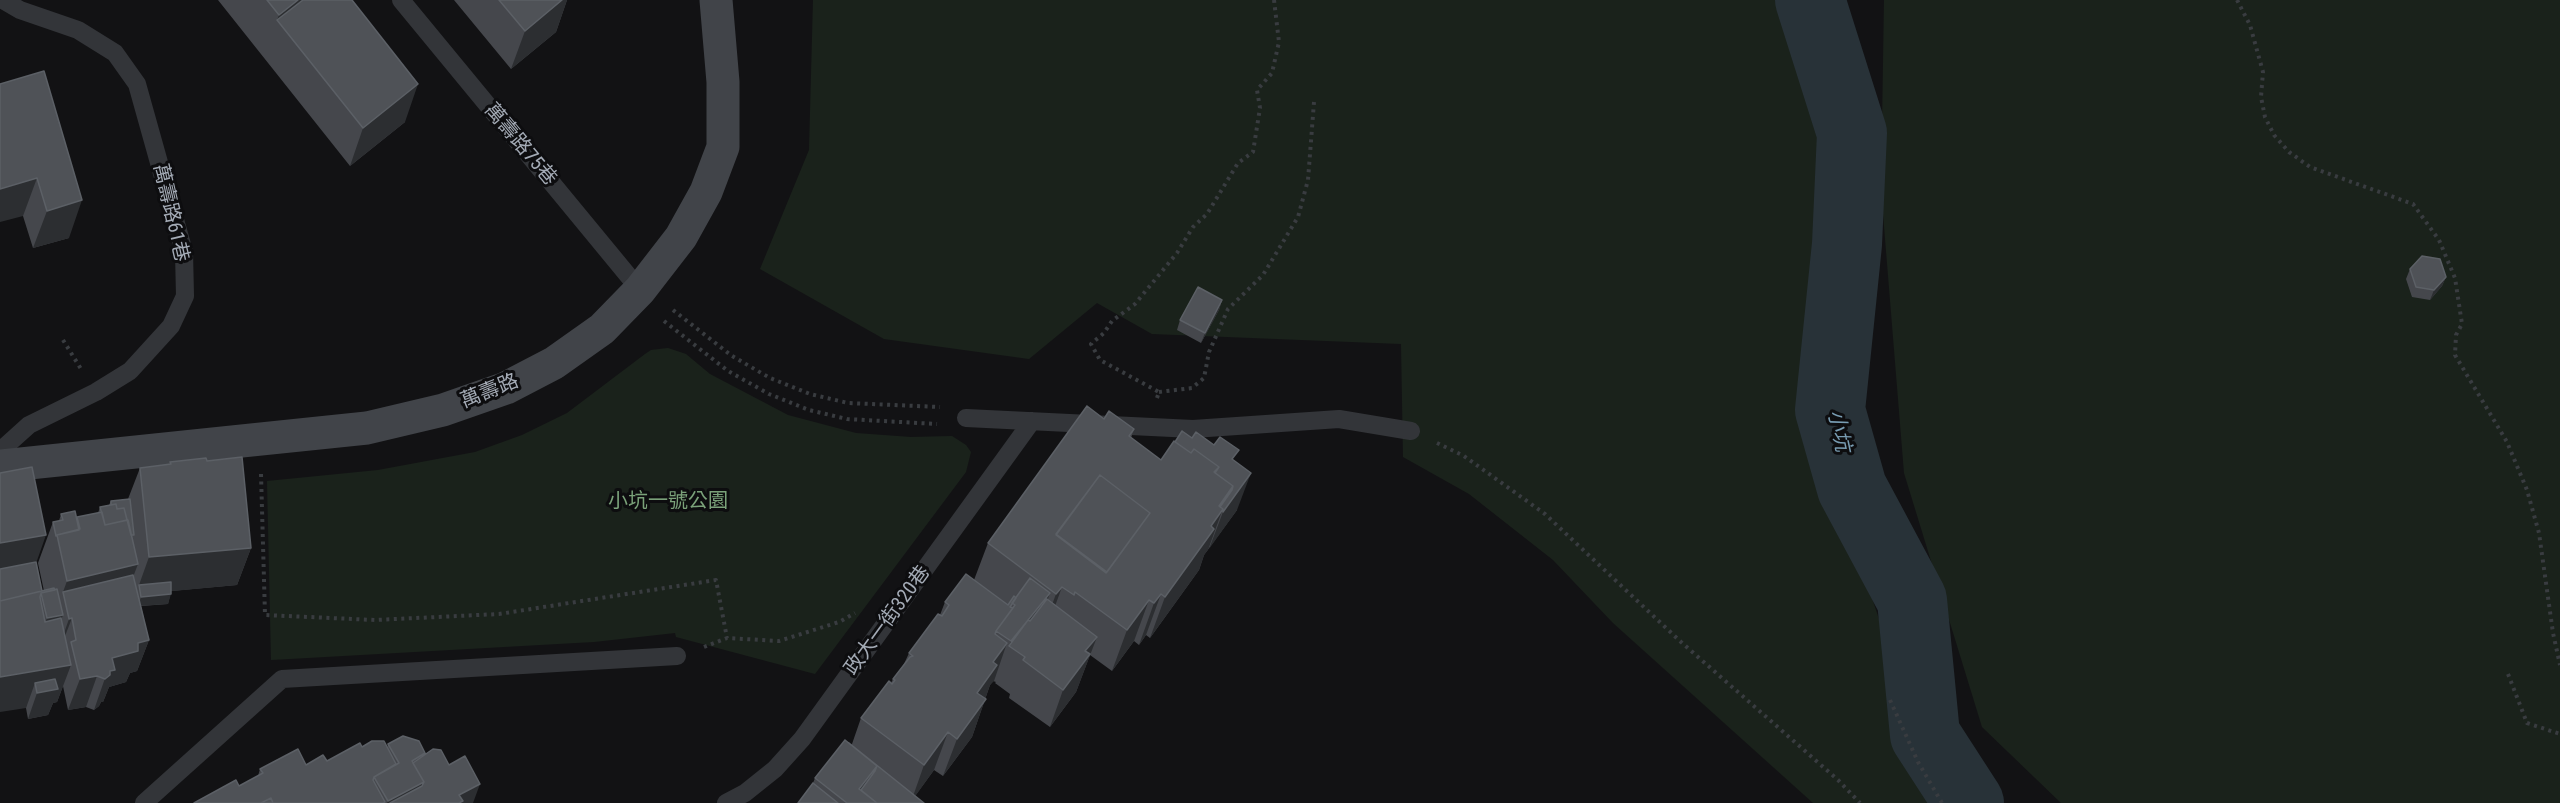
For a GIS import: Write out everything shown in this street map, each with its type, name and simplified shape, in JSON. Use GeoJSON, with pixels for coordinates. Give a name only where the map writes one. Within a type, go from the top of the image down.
{"type":"FeatureCollection","features":[{"type":"Feature","properties":{"kind":"street","name":"萬壽路"},"geometry":{"type":"LineString","coordinates":[[0,466],[367,428],[443,410],[506,388],[554,363],[603,329],[640,290],[681,237],[706,192],[723,147],[723,82],[716,0]]}},
{"type":"Feature","properties":{"kind":"lane","name":"萬壽路61巷"},"geometry":{"type":"LineString","coordinates":[[0,451],[29,425],[96,392],[130,371],[171,326],[185,296],[184,252],[137,84],[115,53],[78,30],[20,10],[3,0]]}},
{"type":"Feature","properties":{"kind":"lane","name":"萬壽路75巷"},"geometry":{"type":"LineString","coordinates":[[401,0],[640,290]]}},
{"type":"Feature","properties":{"kind":"lane"},"geometry":{"type":"LineString","coordinates":[[966,418],[1193,429],[1339,419],[1412,431]]}},
{"type":"Feature","properties":{"kind":"lane","name":"政大一街320巷"},"geometry":{"type":"LineString","coordinates":[[726,803],[745,793],[775,769],[802,739],[1032,421]]}},
{"type":"Feature","properties":{"kind":"lane"},"geometry":{"type":"LineString","coordinates":[[144,803],[282,679],[677,656]]}},
{"type":"Feature","properties":{"kind":"path"},"geometry":{"type":"LineString","coordinates":[[1274,0],[1279,42],[1272,73],[1257,90],[1260,108],[1253,152],[1238,164],[1207,214],[1193,227],[1177,253],[1135,304],[1112,321],[1104,333],[1091,344],[1100,360],[1160,392],[1192,388],[1204,378],[1209,352],[1228,309],[1263,275],[1298,218],[1308,180],[1314,102]]}},
{"type":"Feature","properties":{"kind":"path"},"geometry":{"type":"LineString","coordinates":[[2237,0],[2250,25],[2263,72],[2261,97],[2265,117],[2274,135],[2289,152],[2310,167],[2413,204],[2439,240],[2455,278],[2462,324],[2456,335],[2455,355],[2507,442],[2527,490],[2536,522],[2560,665]]}},
{"type":"Feature","properties":{"kind":"path"},"geometry":{"type":"LineString","coordinates":[[664,321],[728,371],[769,394],[808,411],[847,419],[889,423],[956,424],[966,418],[958,408],[869,405],[810,394],[770,378],[732,356],[673,310]]}},
{"type":"Feature","properties":{"kind":"path"},"geometry":{"type":"LineString","coordinates":[[1145,427],[1160,392]]}},
{"type":"Feature","properties":{"kind":"path"},"geometry":{"type":"LineString","coordinates":[[1412,431],[1464,456],[1545,514],[1681,642],[1838,780],[1860,803]]}},
{"type":"Feature","properties":{"kind":"path"},"geometry":{"type":"LineString","coordinates":[[261,474],[265,615],[375,620],[478,615],[716,580],[727,638],[779,641],[839,622],[858,612],[852,620]]}},
{"type":"Feature","properties":{"kind":"path"},"geometry":{"type":"LineString","coordinates":[[2508,674],[2527,723],[2560,734]]}},
{"type":"Feature","properties":{"kind":"path"},"geometry":{"type":"LineString","coordinates":[[1890,700],[1918,762],[1942,803]]}},
{"type":"Feature","properties":{"kind":"green space"},"geometry":{"type":"Polygon","coordinates":[[[813,0],[1847,0],[1828,102],[1819,441],[1941,803],[1813,803],[1613,623],[1553,560],[1469,494],[1403,457],[1401,344],[1152,334],[1097,303],[1029,359],[884,339],[760,269],[809,150],[813,0]]]}},
{"type":"Feature","properties":{"kind":"green space"},"geometry":{"type":"Polygon","coordinates":[[[1884,0],[2560,0],[2560,803],[2061,803],[1982,727],[1904,473],[1881,189],[1884,0]]]}},
{"type":"Feature","properties":{"kind":"green space","name":"小坑一號公園"},"geometry":{"type":"Polygon","coordinates":[[[668,348],[686,354],[710,374],[788,415],[856,433],[911,437],[952,436],[966,445],[971,452],[966,472],[815,674],[676,637],[675,633],[594,642],[271,660],[267,481],[378,470],[475,452],[522,435],[567,413],[651,350],[668,348]]]}},
{"type":"Feature","properties":{"kind":"building"},"geometry":{"type":"Polygon","coordinates":[[[267,0],[298,0],[279,15],[267,0]]]}},
{"type":"Feature","properties":{"kind":"building"},"geometry":{"type":"Polygon","coordinates":[[[303,0],[352,0],[418,84],[363,128],[277,20],[303,0]]]}},
{"type":"Feature","properties":{"kind":"building"},"geometry":{"type":"Polygon","coordinates":[[[499,0],[562,0],[525,31],[499,0]]]}},
{"type":"Feature","properties":{"kind":"building"},"geometry":{"type":"Polygon","coordinates":[[[44,71],[82,200],[47,211],[37,178],[0,189],[0,84],[44,71]]]}},
{"type":"Feature","properties":{"kind":"building"},"geometry":{"type":"Polygon","coordinates":[[[2422,256],[2440,259],[2446,277],[2434,290],[2416,287],[2410,269],[2422,256]]]}},
{"type":"Feature","properties":{"kind":"building"},"geometry":{"type":"Polygon","coordinates":[[[1198,287],[1222,300],[1205,333],[1180,320],[1198,287]]]}},
{"type":"Feature","properties":{"kind":"building"},"geometry":{"type":"Polygon","coordinates":[[[1087,406],[1104,419],[1109,411],[1134,429],[1129,436],[1161,460],[1174,441],[1191,453],[1194,449],[1219,467],[1214,472],[1233,486],[1219,506],[1223,509],[1211,526],[1214,529],[1165,597],[1161,594],[1154,603],[1149,600],[1127,630],[1075,592],[1074,595],[1062,587],[1056,594],[988,543],[1087,406]],[[1100,475],[1056,535],[1106,573],[1150,513],[1100,475]]]}},
{"type":"Feature","properties":{"kind":"building"},"geometry":{"type":"Polygon","coordinates":[[[1182,431],[1192,438],[1196,432],[1214,445],[1220,437],[1239,450],[1232,459],[1251,473],[1223,512],[1220,507],[1233,486],[1215,473],[1219,467],[1194,449],[1191,453],[1175,442],[1182,431]]]}},
{"type":"Feature","properties":{"kind":"building"},"geometry":{"type":"Polygon","coordinates":[[[242,457],[251,548],[149,557],[140,468],[206,458],[207,461],[242,457]]]}},
{"type":"Feature","properties":{"kind":"building"},"geometry":{"type":"Polygon","coordinates":[[[32,467],[46,535],[0,543],[0,473],[32,467]]]}},
{"type":"Feature","properties":{"kind":"building"},"geometry":{"type":"Polygon","coordinates":[[[1100,475],[1150,513],[1107,572],[1056,534],[1100,475]]]}},
{"type":"Feature","properties":{"kind":"building"},"geometry":{"type":"Polygon","coordinates":[[[130,499],[134,535],[131,535],[124,508],[117,509],[116,504],[111,505],[111,501],[130,499]]]}},
{"type":"Feature","properties":{"kind":"building"},"geometry":{"type":"Polygon","coordinates":[[[116,504],[117,509],[124,508],[127,520],[105,525],[100,507],[116,504]]]}},
{"type":"Feature","properties":{"kind":"building"},"geometry":{"type":"Polygon","coordinates":[[[75,511],[79,530],[56,536],[53,522],[63,520],[61,514],[75,511]]]}},
{"type":"Feature","properties":{"kind":"building"},"geometry":{"type":"Polygon","coordinates":[[[102,512],[105,525],[128,520],[138,564],[67,581],[57,535],[80,529],[77,517],[102,512]]]}},
{"type":"Feature","properties":{"kind":"building"},"geometry":{"type":"Polygon","coordinates":[[[36,562],[42,591],[0,601],[0,569],[36,562]]]}},
{"type":"Feature","properties":{"kind":"building"},"geometry":{"type":"Polygon","coordinates":[[[966,574],[1008,605],[1014,596],[1016,598],[1010,607],[1013,608],[995,634],[1007,643],[993,662],[997,665],[977,693],[986,699],[957,739],[948,732],[924,765],[861,718],[889,681],[892,684],[895,680],[893,679],[913,656],[909,653],[938,614],[942,616],[949,605],[945,602],[966,574]]]}},
{"type":"Feature","properties":{"kind":"building"},"geometry":{"type":"Polygon","coordinates":[[[133,575],[149,640],[138,643],[138,651],[112,658],[115,670],[110,671],[110,675],[105,679],[97,676],[80,679],[71,642],[76,640],[72,618],[69,619],[63,592],[133,575]]]}},
{"type":"Feature","properties":{"kind":"building"},"geometry":{"type":"Polygon","coordinates":[[[1030,578],[1050,593],[1011,641],[996,631],[1015,605],[1012,603],[1030,578]]]}},
{"type":"Feature","properties":{"kind":"building"},"geometry":{"type":"Polygon","coordinates":[[[171,582],[171,594],[141,597],[139,585],[171,582]]]}},
{"type":"Feature","properties":{"kind":"building"},"geometry":{"type":"Polygon","coordinates":[[[54,588],[55,590],[41,593],[45,622],[61,618],[71,665],[0,677],[0,601],[54,588]]]}},
{"type":"Feature","properties":{"kind":"building"},"geometry":{"type":"Polygon","coordinates":[[[57,589],[63,615],[47,618],[41,593],[57,589]]]}},
{"type":"Feature","properties":{"kind":"building"},"geometry":{"type":"Polygon","coordinates":[[[1047,599],[1097,637],[1085,651],[1090,654],[1063,690],[1023,660],[1025,657],[1009,646],[1047,599]]]}},
{"type":"Feature","properties":{"kind":"building"},"geometry":{"type":"Polygon","coordinates":[[[55,679],[58,689],[37,693],[35,683],[55,679]]]}},
{"type":"Feature","properties":{"kind":"building"},"geometry":{"type":"Polygon","coordinates":[[[403,736],[419,741],[425,753],[412,761],[424,782],[388,801],[374,777],[399,763],[388,744],[403,736]]]}},
{"type":"Feature","properties":{"kind":"building"},"geometry":{"type":"Polygon","coordinates":[[[845,740],[877,766],[859,789],[877,803],[847,803],[815,778],[845,740]]]}},
{"type":"Feature","properties":{"kind":"building"},"geometry":{"type":"Polygon","coordinates":[[[372,741],[384,741],[396,764],[374,777],[373,780],[385,802],[383,803],[273,803],[271,798],[261,803],[194,803],[236,780],[239,786],[263,773],[260,769],[298,749],[306,765],[323,755],[327,761],[360,743],[362,747],[372,741]]]}},
{"type":"Feature","properties":{"kind":"building"},"geometry":{"type":"Polygon","coordinates":[[[849,743],[924,803],[877,803],[861,790],[877,766],[849,743]]]}},
{"type":"Feature","properties":{"kind":"building"},"geometry":{"type":"Polygon","coordinates":[[[433,749],[441,750],[449,765],[465,756],[480,784],[459,795],[463,801],[459,803],[390,803],[422,786],[424,782],[413,763],[433,749]]]}},
{"type":"Feature","properties":{"kind":"building"},"geometry":{"type":"Polygon","coordinates":[[[813,783],[838,803],[798,803],[813,783]]]}},
{"type":"Feature","properties":{"kind":"building"},"geometry":{"type":"Polygon","coordinates":[[[271,798],[273,803],[261,803],[271,798]]]}},
{"type":"Feature","properties":{"kind":"waterway","name":"小坑"},"geometry":{"type":"LineString","coordinates":[[1810,0],[1852,133],[1847,244],[1830,410],[1852,488],[1912,600],[1925,735],[1969,803]]}}]}
